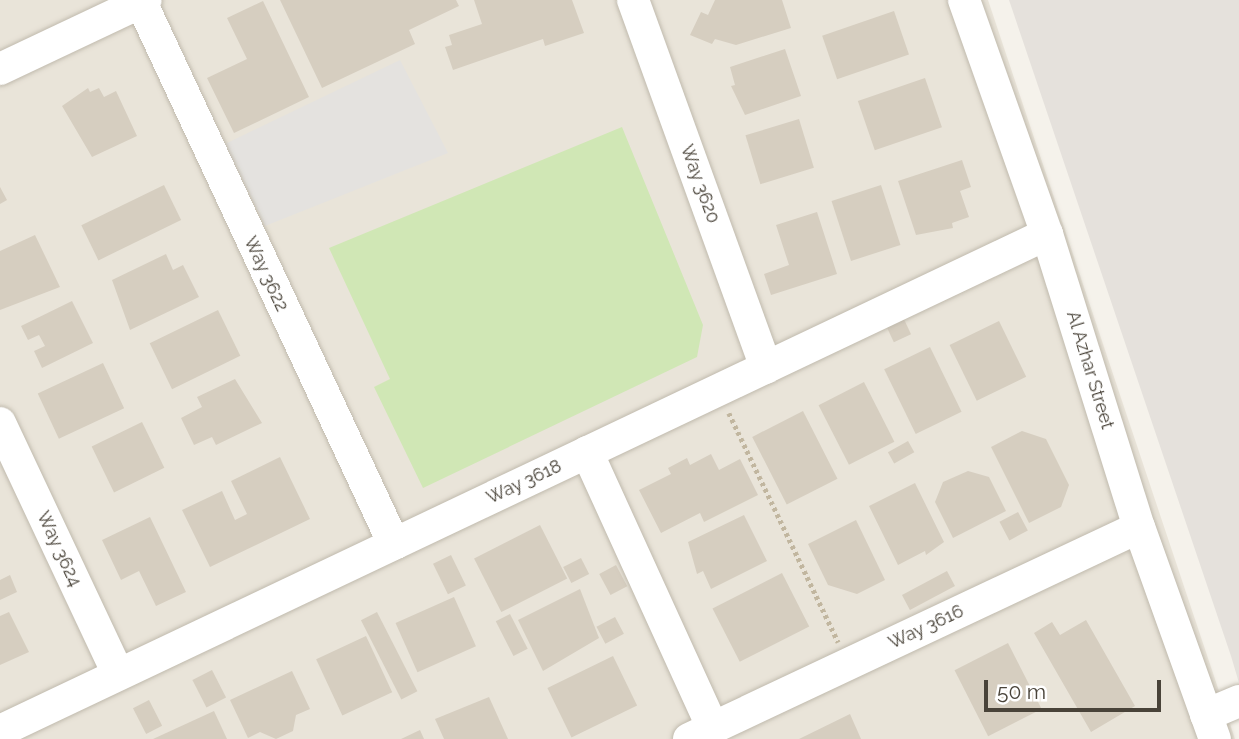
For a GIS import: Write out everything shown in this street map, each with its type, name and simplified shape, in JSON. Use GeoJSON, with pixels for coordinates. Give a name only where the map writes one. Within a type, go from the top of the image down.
{"type":"FeatureCollection","features":[{"type":"Feature","properties":{"kind":"street","name":"Way 3620"},"geometry":{"type":"LineString","coordinates":[[633,0],[766,368]]}},
{"type":"Feature","properties":{"kind":"street","name":"Al Azhar Street"},"geometry":{"type":"LineString","coordinates":[[964,0],[1047,234],[1139,527],[1210,732]]}},
{"type":"Feature","properties":{"kind":"street"},"geometry":{"type":"LineString","coordinates":[[0,69],[143,1]]}},
{"type":"Feature","properties":{"kind":"street","name":"Way 3622"},"geometry":{"type":"LineString","coordinates":[[143,1],[394,544]]}},
{"type":"Feature","properties":{"kind":"street","name":"Way 3618"},"geometry":{"type":"LineString","coordinates":[[0,731],[1047,234]]}},
{"type":"Feature","properties":{"kind":"street","name":"Way 3624"},"geometry":{"type":"LineString","coordinates":[[0,423],[118,674]]}},
{"type":"Feature","properties":{"kind":"street","name":"Way 3616"},"geometry":{"type":"LineString","coordinates":[[587,452],[701,733],[1139,527]]}},
{"type":"Feature","properties":{"kind":"street"},"geometry":{"type":"LineString","coordinates":[[1210,732],[1239,701]]}},
{"type":"Feature","properties":{"kind":"path"},"geometry":{"type":"LineString","coordinates":[[718,390],[848,664]]}},
{"type":"Feature","properties":{"kind":"shaded area"},"geometry":{"type":"Polygon","coordinates":[[[0,0],[988,0],[1235,739],[0,739],[0,0]]]}},
{"type":"Feature","properties":{"kind":"shaded area"},"geometry":{"type":"Polygon","coordinates":[[[1009,0],[1239,0],[1239,683],[1231,656],[1009,0]]]}},
{"type":"Feature","properties":{"kind":"shaded area"},"geometry":{"type":"Polygon","coordinates":[[[400,60],[448,153],[265,226],[225,144],[400,60]]]}},
{"type":"Feature","properties":{"kind":"green space"},"geometry":{"type":"Polygon","coordinates":[[[622,127],[703,325],[697,357],[423,488],[374,387],[390,379],[329,248],[622,127]]]}},
{"type":"Feature","properties":{"kind":"building"},"geometry":{"type":"Polygon","coordinates":[[[280,0],[456,0],[459,6],[409,30],[415,44],[322,88],[280,0]]]}},
{"type":"Feature","properties":{"kind":"building"},"geometry":{"type":"Polygon","coordinates":[[[474,0],[572,0],[584,33],[545,46],[543,39],[453,70],[445,47],[452,45],[449,35],[482,24],[474,0]]]}},
{"type":"Feature","properties":{"kind":"building"},"geometry":{"type":"Polygon","coordinates":[[[715,0],[782,0],[791,28],[736,45],[715,39],[712,44],[690,35],[701,12],[708,15],[715,0]]]}},
{"type":"Feature","properties":{"kind":"building"},"geometry":{"type":"Polygon","coordinates":[[[263,1],[309,97],[234,133],[207,78],[247,59],[227,18],[263,1]]]}},
{"type":"Feature","properties":{"kind":"building"},"geometry":{"type":"Polygon","coordinates":[[[894,11],[909,54],[837,79],[822,36],[894,11]]]}},
{"type":"Feature","properties":{"kind":"building"},"geometry":{"type":"Polygon","coordinates":[[[785,49],[801,96],[745,115],[731,86],[735,85],[730,67],[785,49]]]}},
{"type":"Feature","properties":{"kind":"building"},"geometry":{"type":"Polygon","coordinates":[[[925,78],[942,127],[875,150],[858,101],[925,78]]]}},
{"type":"Feature","properties":{"kind":"building"},"geometry":{"type":"Polygon","coordinates":[[[88,88],[90,92],[99,88],[104,97],[116,91],[137,136],[92,157],[62,106],[88,88]]]}},
{"type":"Feature","properties":{"kind":"building"},"geometry":{"type":"Polygon","coordinates":[[[799,119],[814,168],[760,184],[745,135],[799,119]]]}},
{"type":"Feature","properties":{"kind":"building"},"geometry":{"type":"Polygon","coordinates":[[[962,160],[971,187],[960,191],[969,217],[952,223],[953,228],[916,235],[898,181],[962,160]]]}},
{"type":"Feature","properties":{"kind":"building"},"geometry":{"type":"Polygon","coordinates":[[[164,185],[181,220],[98,260],[81,225],[164,185]]]}},
{"type":"Feature","properties":{"kind":"building"},"geometry":{"type":"Polygon","coordinates":[[[881,185],[900,245],[851,261],[832,201],[881,185]]]}},
{"type":"Feature","properties":{"kind":"building"},"geometry":{"type":"Polygon","coordinates":[[[0,187],[7,200],[0,204],[0,187]]]}},
{"type":"Feature","properties":{"kind":"building"},"geometry":{"type":"Polygon","coordinates":[[[817,212],[837,274],[771,295],[764,274],[789,265],[776,225],[817,212]]]}},
{"type":"Feature","properties":{"kind":"building"},"geometry":{"type":"Polygon","coordinates":[[[35,235],[60,287],[0,310],[0,251],[35,235]]]}},
{"type":"Feature","properties":{"kind":"building"},"geometry":{"type":"Polygon","coordinates":[[[166,254],[173,270],[183,265],[199,297],[130,330],[112,280],[166,254]]]}},
{"type":"Feature","properties":{"kind":"building"},"geometry":{"type":"Polygon","coordinates":[[[72,301],[93,343],[42,368],[34,351],[45,346],[39,335],[28,340],[21,326],[72,301]]]}},
{"type":"Feature","properties":{"kind":"building"},"geometry":{"type":"Polygon","coordinates":[[[218,310],[240,356],[172,389],[150,343],[218,310]]]}},
{"type":"Feature","properties":{"kind":"building"},"geometry":{"type":"Polygon","coordinates":[[[903,317],[911,334],[894,342],[886,325],[903,317]]]}},
{"type":"Feature","properties":{"kind":"building"},"geometry":{"type":"Polygon","coordinates":[[[999,321],[1026,377],[977,401],[950,345],[999,321]]]}},
{"type":"Feature","properties":{"kind":"building"},"geometry":{"type":"Polygon","coordinates":[[[930,347],[962,412],[916,434],[884,369],[930,347]]]}},
{"type":"Feature","properties":{"kind":"building"},"geometry":{"type":"Polygon","coordinates":[[[103,363],[124,408],[59,439],[38,393],[103,363]]]}},
{"type":"Feature","properties":{"kind":"building"},"geometry":{"type":"Polygon","coordinates":[[[235,379],[262,423],[216,445],[212,437],[194,445],[181,418],[202,407],[197,397],[235,379]]]}},
{"type":"Feature","properties":{"kind":"building"},"geometry":{"type":"Polygon","coordinates":[[[864,382],[894,442],[849,465],[819,405],[864,382]]]}},
{"type":"Feature","properties":{"kind":"building"},"geometry":{"type":"Polygon","coordinates":[[[803,411],[838,479],[787,505],[752,437],[803,411]]]}},
{"type":"Feature","properties":{"kind":"building"},"geometry":{"type":"Polygon","coordinates":[[[142,422],[164,468],[114,492],[92,447],[142,422]]]}},
{"type":"Feature","properties":{"kind":"building"},"geometry":{"type":"Polygon","coordinates":[[[1022,431],[1046,439],[1069,485],[1061,507],[1029,523],[991,447],[1022,431]]]}},
{"type":"Feature","properties":{"kind":"building"},"geometry":{"type":"Polygon","coordinates":[[[908,441],[914,452],[894,464],[888,452],[908,441]]]}},
{"type":"Feature","properties":{"kind":"building"},"geometry":{"type":"Polygon","coordinates":[[[711,454],[719,470],[740,459],[758,495],[704,522],[700,513],[661,533],[639,490],[671,474],[668,468],[687,458],[690,465],[711,454]]]}},
{"type":"Feature","properties":{"kind":"building"},"geometry":{"type":"Polygon","coordinates":[[[280,457],[310,519],[210,567],[182,510],[222,491],[235,520],[247,514],[231,481],[280,457]]]}},
{"type":"Feature","properties":{"kind":"building"},"geometry":{"type":"Polygon","coordinates":[[[968,471],[989,477],[1006,511],[953,538],[935,502],[943,482],[968,471]]]}},
{"type":"Feature","properties":{"kind":"building"},"geometry":{"type":"Polygon","coordinates":[[[915,483],[944,542],[926,555],[925,551],[898,565],[869,506],[915,483]]]}},
{"type":"Feature","properties":{"kind":"building"},"geometry":{"type":"Polygon","coordinates":[[[1018,512],[1028,531],[1009,540],[999,522],[1018,512]]]}},
{"type":"Feature","properties":{"kind":"building"},"geometry":{"type":"Polygon","coordinates":[[[744,515],[767,561],[711,589],[703,571],[697,574],[688,542],[744,515]]]}},
{"type":"Feature","properties":{"kind":"building"},"geometry":{"type":"Polygon","coordinates":[[[150,517],[186,592],[156,606],[139,571],[121,580],[102,540],[150,517]]]}},
{"type":"Feature","properties":{"kind":"building"},"geometry":{"type":"Polygon","coordinates":[[[856,520],[885,580],[857,594],[828,585],[808,544],[856,520]]]}},
{"type":"Feature","properties":{"kind":"building"},"geometry":{"type":"Polygon","coordinates":[[[540,525],[567,578],[501,612],[474,559],[540,525]]]}},
{"type":"Feature","properties":{"kind":"building"},"geometry":{"type":"Polygon","coordinates":[[[451,555],[466,586],[448,594],[433,564],[451,555]]]}},
{"type":"Feature","properties":{"kind":"building"},"geometry":{"type":"Polygon","coordinates":[[[581,558],[589,574],[571,583],[563,567],[581,558]]]}},
{"type":"Feature","properties":{"kind":"building"},"geometry":{"type":"Polygon","coordinates":[[[616,565],[627,586],[610,595],[599,574],[616,565]]]}},
{"type":"Feature","properties":{"kind":"building"},"geometry":{"type":"Polygon","coordinates":[[[947,571],[955,586],[910,610],[902,595],[947,571]]]}},
{"type":"Feature","properties":{"kind":"building"},"geometry":{"type":"Polygon","coordinates":[[[782,573],[809,626],[740,662],[713,608],[782,573]]]}},
{"type":"Feature","properties":{"kind":"building"},"geometry":{"type":"Polygon","coordinates":[[[10,575],[17,592],[0,600],[0,580],[10,575]]]}},
{"type":"Feature","properties":{"kind":"building"},"geometry":{"type":"Polygon","coordinates":[[[580,589],[599,638],[543,671],[518,620],[580,589]]]}},
{"type":"Feature","properties":{"kind":"building"},"geometry":{"type":"Polygon","coordinates":[[[454,597],[476,646],[417,672],[396,623],[454,597]]]}},
{"type":"Feature","properties":{"kind":"building"},"geometry":{"type":"Polygon","coordinates":[[[9,612],[29,652],[0,665],[0,616],[9,612]]]}},
{"type":"Feature","properties":{"kind":"building"},"geometry":{"type":"Polygon","coordinates":[[[377,612],[417,691],[401,699],[361,620],[377,612]]]}},
{"type":"Feature","properties":{"kind":"building"},"geometry":{"type":"Polygon","coordinates":[[[510,614],[528,649],[513,656],[496,621],[510,614]]]}},
{"type":"Feature","properties":{"kind":"building"},"geometry":{"type":"Polygon","coordinates":[[[615,617],[624,634],[605,644],[596,627],[615,617]]]}},
{"type":"Feature","properties":{"kind":"building"},"geometry":{"type":"Polygon","coordinates":[[[1086,620],[1135,706],[1091,732],[1034,633],[1052,622],[1060,635],[1086,620]]]}},
{"type":"Feature","properties":{"kind":"building"},"geometry":{"type":"Polygon","coordinates":[[[366,636],[392,692],[342,715],[316,659],[366,636]]]}},
{"type":"Feature","properties":{"kind":"building"},"geometry":{"type":"Polygon","coordinates":[[[1008,643],[1042,709],[988,736],[955,670],[1008,643]]]}},
{"type":"Feature","properties":{"kind":"building"},"geometry":{"type":"Polygon","coordinates":[[[613,656],[637,705],[571,737],[547,688],[613,656]]]}},
{"type":"Feature","properties":{"kind":"building"},"geometry":{"type":"Polygon","coordinates":[[[212,670],[226,698],[206,708],[192,680],[212,670]]]}},
{"type":"Feature","properties":{"kind":"building"},"geometry":{"type":"Polygon","coordinates":[[[292,671],[310,709],[296,715],[293,731],[276,739],[260,732],[248,738],[230,700],[292,671]]]}},
{"type":"Feature","properties":{"kind":"building"},"geometry":{"type":"Polygon","coordinates":[[[489,697],[508,739],[444,739],[435,719],[489,697]]]}},
{"type":"Feature","properties":{"kind":"building"},"geometry":{"type":"Polygon","coordinates":[[[149,700],[162,726],[146,734],[133,708],[149,700]]]}},
{"type":"Feature","properties":{"kind":"building"},"geometry":{"type":"Polygon","coordinates":[[[214,711],[227,739],[153,739],[214,711]]]}},
{"type":"Feature","properties":{"kind":"building"},"geometry":{"type":"Polygon","coordinates":[[[850,714],[861,739],[799,739],[850,714]]]}},
{"type":"Feature","properties":{"kind":"building"},"geometry":{"type":"Polygon","coordinates":[[[420,730],[424,739],[401,739],[420,730]]]}}]}
